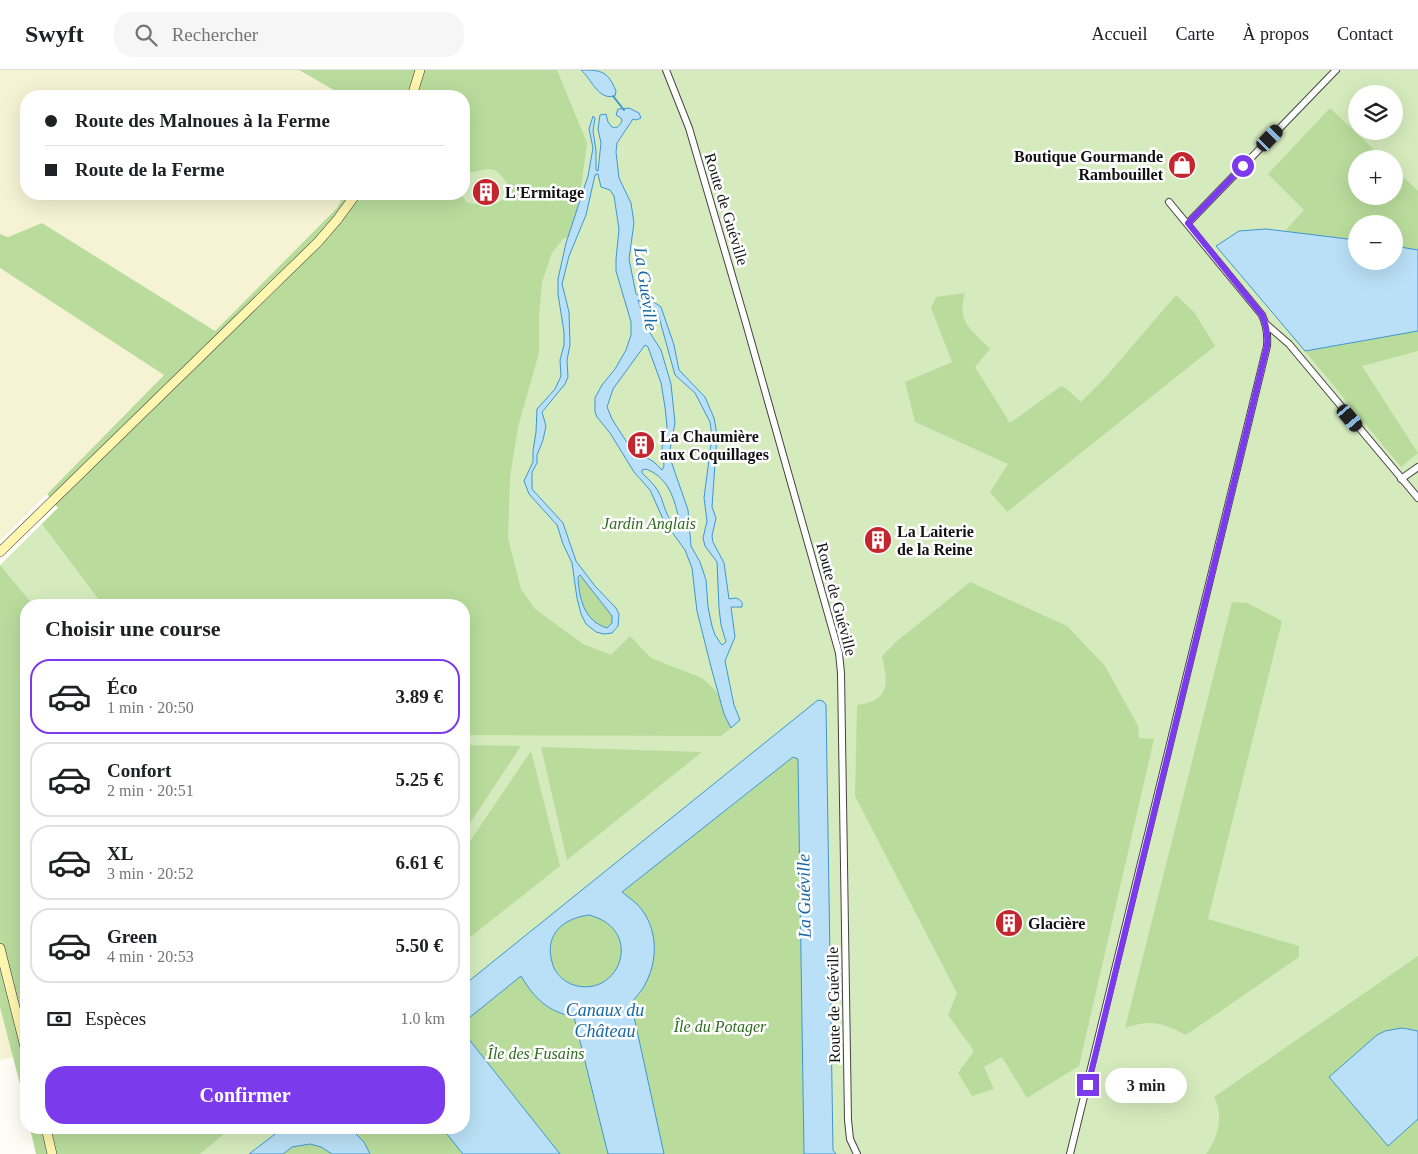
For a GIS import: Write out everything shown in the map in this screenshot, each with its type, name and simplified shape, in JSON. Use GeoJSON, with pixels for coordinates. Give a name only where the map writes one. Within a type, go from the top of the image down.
{"type":"FeatureCollection","features":[{"type":"Feature","properties":{"kind":"main road"},"geometry":{"type":"LineString","coordinates":[[414,90],[420,70]]}},
{"type":"Feature","properties":{"kind":"main road"},"geometry":{"type":"LineString","coordinates":[[0,552],[318,242],[352,200]]}},
{"type":"Feature","properties":{"kind":"main road"},"geometry":{"type":"LineString","coordinates":[[0,948],[20,1027]]}},
{"type":"Feature","properties":{"kind":"main road"},"geometry":{"type":"LineString","coordinates":[[47,1134],[52,1154]]}},
{"type":"Feature","properties":{"kind":"street","name":"Route de Guéville"},"geometry":{"type":"LineString","coordinates":[[666,70],[689,128],[839,653],[842,690],[848,1120],[850,1139],[857,1154]]}},
{"type":"Feature","properties":{"kind":"street"},"geometry":{"type":"LineString","coordinates":[[1188,223],[1336,70]]}},
{"type":"Feature","properties":{"kind":"street"},"geometry":{"type":"LineString","coordinates":[[1070,1154],[1265,356],[1268,336],[1262,315],[1169,202]]}},
{"type":"Feature","properties":{"kind":"street"},"geometry":{"type":"LineString","coordinates":[[1266,324],[1289,344],[1418,498]]}},
{"type":"Feature","properties":{"kind":"street"},"geometry":{"type":"LineString","coordinates":[[1401,479],[1418,467]]}},
{"type":"Feature","properties":{"kind":"shaded area"},"geometry":{"type":"Polygon","coordinates":[[[0,70],[299,70],[334,90],[20,90],[20,200],[342,200],[337,208],[215,331],[42,223],[8,237],[0,234],[0,70]]]}},
{"type":"Feature","properties":{"kind":"shaded area"},"geometry":{"type":"Polygon","coordinates":[[[0,268],[164,375],[0,541],[0,268]]]}},
{"type":"Feature","properties":{"kind":"shaded area"},"geometry":{"type":"Polygon","coordinates":[[[0,970],[20,1055],[0,1060],[0,970]]]}},
{"type":"Feature","properties":{"kind":"green space"},"geometry":{"type":"Polygon","coordinates":[[[299,70],[557,70],[587,143],[575,234],[563,239],[552,253],[542,282],[539,316],[539,353],[518,427],[510,477],[508,538],[521,589],[535,609],[583,644],[611,655],[630,636],[651,658],[702,678],[721,698],[724,714],[731,728],[721,736],[470,735],[470,599],[98,599],[42,524],[58,508],[47,494],[164,375],[0,268],[0,234],[8,237],[42,223],[215,331],[337,208],[342,200],[465,200],[466,202],[480,205],[492,205],[502,200],[506,194],[509,187],[499,173],[490,169],[470,172],[470,90],[334,90],[299,70]]]}},
{"type":"Feature","properties":{"kind":"green space","name":"Jardin Anglais"},"geometry":{"type":"Polygon","coordinates":[[[428,70],[1418,70],[1418,1154],[66,1154],[60,1134],[470,1134],[470,599],[22,599],[0,565],[334,236],[360,200],[470,200],[470,90],[456,90],[428,70]]]}},
{"type":"Feature","properties":{"kind":"green space"},"geometry":{"type":"Polygon","coordinates":[[[1330,108],[1348,125],[1348,140],[1364,140],[1374,150],[1348,150],[1348,205],[1403,205],[1403,177],[1418,191],[1418,250],[1403,248],[1403,215],[1348,215],[1348,239],[1285,231],[1304,210],[1268,174],[1330,108]]]}},
{"type":"Feature","properties":{"kind":"green space"},"geometry":{"type":"Polygon","coordinates":[[[965,293],[963,311],[967,325],[990,349],[975,367],[1010,423],[1061,386],[1081,402],[1104,379],[1176,295],[1194,312],[1215,346],[1007,512],[990,492],[1008,464],[915,422],[905,382],[952,362],[931,308],[936,297],[965,293]]]}},
{"type":"Feature","properties":{"kind":"green space"},"geometry":{"type":"Polygon","coordinates":[[[1418,331],[1418,351],[1362,366],[1418,453],[1401,467],[1305,351],[1418,331]]]}},
{"type":"Feature","properties":{"kind":"green space"},"geometry":{"type":"Polygon","coordinates":[[[0,565],[28,599],[20,599],[20,1084],[0,1007],[0,565]]]}},
{"type":"Feature","properties":{"kind":"green space"},"geometry":{"type":"Polygon","coordinates":[[[580,575],[612,616],[612,623],[607,628],[593,621],[585,611],[579,590],[580,575]]]}},
{"type":"Feature","properties":{"kind":"green space"},"geometry":{"type":"Polygon","coordinates":[[[970,582],[1067,626],[1105,666],[1138,726],[1139,738],[1154,739],[1079,1066],[1027,1098],[1002,1057],[984,1067],[994,1089],[972,1096],[958,1073],[974,1051],[948,1015],[957,993],[855,796],[857,705],[868,703],[881,695],[886,682],[882,656],[896,642],[970,582]]]}},
{"type":"Feature","properties":{"kind":"green space"},"geometry":{"type":"Polygon","coordinates":[[[1232,602],[1247,603],[1282,621],[1208,919],[1299,946],[1299,957],[1186,1035],[1163,1025],[1150,1023],[1125,1028],[1232,602]]]}},
{"type":"Feature","properties":{"kind":"green space"},"geometry":{"type":"Polygon","coordinates":[[[470,745],[521,746],[470,823],[470,745]]]}},
{"type":"Feature","properties":{"kind":"green space"},"geometry":{"type":"Polygon","coordinates":[[[541,747],[702,752],[567,860],[541,747]]]}},
{"type":"Feature","properties":{"kind":"green space"},"geometry":{"type":"Polygon","coordinates":[[[531,751],[560,866],[470,937],[470,841],[531,751]]]}},
{"type":"Feature","properties":{"kind":"green space","name":"Île du Potager"},"geometry":{"type":"Polygon","coordinates":[[[793,756],[798,759],[804,1154],[664,1154],[631,1002],[646,983],[651,971],[650,928],[645,915],[622,892],[793,756]]]}},
{"type":"Feature","properties":{"kind":"green space"},"geometry":{"type":"Polygon","coordinates":[[[586,915],[606,921],[616,931],[622,951],[616,971],[606,981],[586,987],[566,981],[556,971],[550,951],[556,931],[566,921],[586,915]]]}},
{"type":"Feature","properties":{"kind":"green space"},"geometry":{"type":"Polygon","coordinates":[[[1418,956],[1418,1154],[1206,1154],[1214,1141],[1219,1119],[1219,1111],[1214,1097],[1418,956]]]}},
{"type":"Feature","properties":{"kind":"green space","name":"Île des Fusains"},"geometry":{"type":"Polygon","coordinates":[[[521,975],[537,997],[549,1007],[574,1017],[608,1154],[560,1154],[470,1041],[470,1017],[521,975]]]}},
{"type":"Feature","properties":{"kind":"green space"},"geometry":{"type":"Polygon","coordinates":[[[31,1134],[224,1134],[200,1154],[36,1154],[31,1134]]]}},
{"type":"Feature","properties":{"kind":"green space"},"geometry":{"type":"Polygon","coordinates":[[[356,1134],[447,1134],[463,1154],[370,1154],[364,1142],[356,1134]]]}},
{"type":"Feature","properties":{"kind":"green space"},"geometry":{"type":"Polygon","coordinates":[[[310,1144],[321,1147],[332,1154],[283,1154],[292,1147],[310,1144]]]}},
{"type":"Feature","properties":{"kind":"water"},"geometry":{"type":"Polygon","coordinates":[[[581,70],[599,71],[607,76],[616,91],[615,96],[609,97],[599,92],[581,70]]]}},
{"type":"Feature","properties":{"kind":"water"},"geometry":{"type":"Polygon","coordinates":[[[629,108],[639,113],[641,118],[633,119],[617,143],[616,152],[619,178],[631,203],[634,223],[629,259],[636,294],[661,307],[674,345],[679,370],[705,397],[714,418],[717,435],[712,507],[716,518],[712,536],[713,542],[724,563],[729,599],[736,598],[742,604],[742,607],[731,607],[735,637],[725,661],[734,705],[740,720],[731,728],[724,714],[711,667],[697,611],[692,568],[685,550],[664,521],[650,490],[634,472],[595,412],[595,398],[626,350],[631,335],[631,322],[616,271],[619,229],[614,196],[610,190],[601,187],[598,174],[595,175],[586,215],[569,256],[562,284],[569,312],[570,345],[567,360],[568,377],[565,384],[542,412],[546,426],[537,455],[537,463],[532,472],[532,489],[563,523],[576,561],[595,586],[616,608],[619,614],[618,626],[612,633],[596,632],[586,624],[577,598],[572,563],[557,525],[529,494],[524,481],[533,462],[537,409],[555,389],[561,376],[560,360],[564,345],[564,332],[558,294],[558,279],[566,243],[588,176],[593,148],[589,129],[593,116],[595,118],[593,131],[596,150],[596,170],[598,171],[601,143],[598,129],[600,115],[606,114],[608,122],[612,127],[617,127],[622,120],[616,115],[618,109],[629,108]],[[638,300],[647,328],[661,350],[671,384],[675,423],[669,455],[688,510],[691,546],[700,562],[706,580],[708,607],[712,626],[715,635],[722,645],[726,642],[719,608],[717,562],[705,546],[703,538],[707,521],[704,498],[712,436],[710,422],[695,393],[675,375],[657,310],[638,300]],[[645,345],[613,389],[607,407],[612,419],[626,441],[662,470],[664,466],[662,447],[667,427],[665,407],[661,383],[648,347],[645,345]],[[646,469],[642,470],[642,473],[658,491],[669,517],[676,525],[681,527],[674,501],[667,486],[655,473],[646,469]],[[580,575],[578,577],[584,608],[593,620],[607,628],[612,623],[612,616],[580,575]]]}},
{"type":"Feature","properties":{"kind":"water"},"geometry":{"type":"Polygon","coordinates":[[[1266,229],[1348,239],[1348,270],[1403,270],[1403,248],[1418,250],[1418,331],[1305,351],[1216,246],[1239,231],[1266,229]]]}},
{"type":"Feature","properties":{"kind":"water","name":"Canaux du Château"},"geometry":{"type":"Polygon","coordinates":[[[818,700],[823,701],[826,705],[833,1150],[836,1154],[804,1154],[798,759],[793,757],[622,892],[637,904],[644,913],[653,934],[654,956],[652,967],[643,988],[631,1003],[664,1154],[608,1154],[574,1017],[556,1011],[543,1003],[531,991],[521,976],[470,1017],[470,980],[818,700]],[[589,915],[564,924],[558,929],[551,943],[550,952],[555,969],[559,975],[571,984],[588,987],[602,983],[613,974],[619,962],[621,948],[617,935],[607,923],[589,915]]]}},
{"type":"Feature","properties":{"kind":"water"},"geometry":{"type":"Polygon","coordinates":[[[1402,1028],[1418,1031],[1418,1119],[1388,1146],[1329,1077],[1377,1035],[1385,1031],[1402,1028]]]}},
{"type":"Feature","properties":{"kind":"water"},"geometry":{"type":"Polygon","coordinates":[[[470,1041],[560,1154],[463,1154],[447,1134],[470,1134],[470,1041]]]}},
{"type":"Feature","properties":{"kind":"water"},"geometry":{"type":"Polygon","coordinates":[[[275,1134],[356,1134],[364,1142],[370,1154],[332,1154],[321,1147],[310,1144],[292,1147],[283,1154],[249,1154],[275,1134]]]}},
{"type":"Feature","properties":{"kind":"waterway","name":"La Guéville"},"geometry":{"type":"LineString","coordinates":[[613,96],[624,110]]}},
{"type":"Feature","properties":{"kind":"place","name":"Boutique Gourmande Rambouillet"},"geometry":{"type":"Point","coordinates":[1182,165]}},
{"type":"Feature","properties":{"kind":"place","name":"L'Ermitage"},"geometry":{"type":"Point","coordinates":[486,192]}},
{"type":"Feature","properties":{"kind":"place","name":"La Chaumière aux Coquillages"},"geometry":{"type":"Point","coordinates":[641,445]}},
{"type":"Feature","properties":{"kind":"place","name":"La Laiterie de la Reine"},"geometry":{"type":"Point","coordinates":[878,540]}},
{"type":"Feature","properties":{"kind":"place","name":"Glacière"},"geometry":{"type":"Point","coordinates":[1009,923]}},
{"type":"Feature","properties":{"kind":"route"},"geometry":{"type":"LineString","coordinates":[[1088,1085],[1267,346],[1268,336],[1262,315],[1188,223],[1243,166]]}}]}
